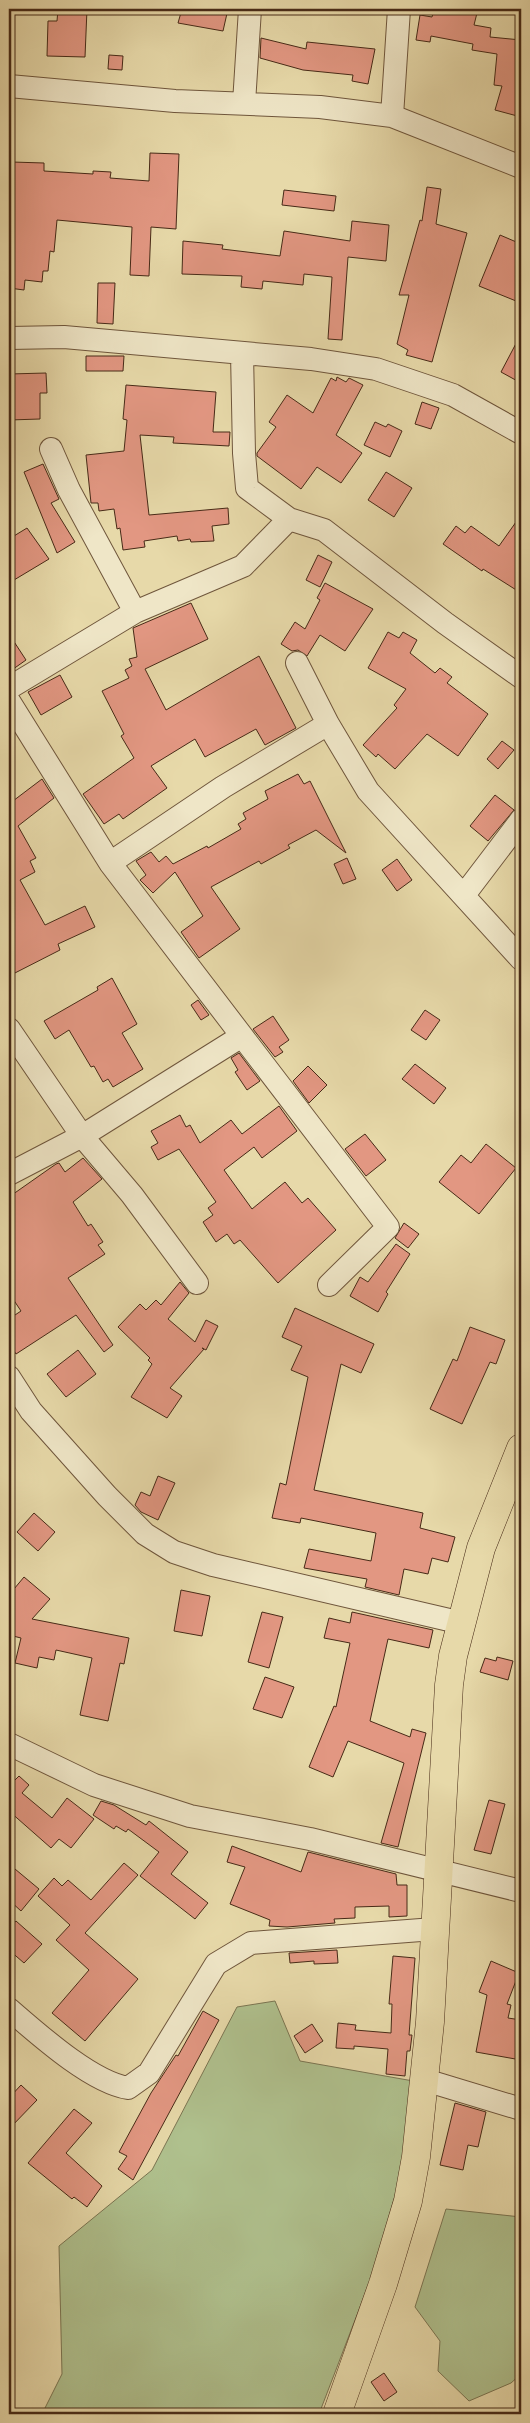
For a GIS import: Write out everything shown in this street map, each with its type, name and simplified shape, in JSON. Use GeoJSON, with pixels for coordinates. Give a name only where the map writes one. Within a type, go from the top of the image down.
{"type":"FeatureCollection","features":[{"type":"Feature","properties":{"kind":"main road"},"geometry":{"type":"LineString","coordinates":[[338,2414],[383,2284],[408,2201],[416,2157],[430,2022],[437,1869],[449,1685],[453,1656],[482,1548],[521,1448]]}},
{"type":"Feature","properties":{"kind":"street"},"geometry":{"type":"LineString","coordinates":[[244,103],[250,9]]}},
{"type":"Feature","properties":{"kind":"street"},"geometry":{"type":"LineString","coordinates":[[392,116],[400,9]]}},
{"type":"Feature","properties":{"kind":"street"},"geometry":{"type":"LineString","coordinates":[[9,86],[175,101],[320,107],[392,116],[521,168]]}},
{"type":"Feature","properties":{"kind":"street"},"geometry":{"type":"LineString","coordinates":[[9,338],[64,337],[311,359],[376,369],[453,395],[521,433]]}},
{"type":"Feature","properties":{"kind":"street"},"geometry":{"type":"LineString","coordinates":[[242,353],[244,453],[248,488],[289,519],[324,530],[444,623],[521,677]]}},
{"type":"Feature","properties":{"kind":"street"},"geometry":{"type":"LineString","coordinates":[[51,449],[69,490],[135,612]]}},
{"type":"Feature","properties":{"kind":"street"},"geometry":{"type":"LineString","coordinates":[[9,688],[135,612],[243,566],[289,519]]}},
{"type":"Feature","properties":{"kind":"street"},"geometry":{"type":"LineString","coordinates":[[297,663],[328,724],[368,792],[521,959]]}},
{"type":"Feature","properties":{"kind":"street"},"geometry":{"type":"LineString","coordinates":[[9,701],[110,863],[388,1227],[329,1285]]}},
{"type":"Feature","properties":{"kind":"street"},"geometry":{"type":"LineString","coordinates":[[110,863],[223,786],[328,724]]}},
{"type":"Feature","properties":{"kind":"street"},"geometry":{"type":"LineString","coordinates":[[464,895],[521,820]]}},
{"type":"Feature","properties":{"kind":"street"},"geometry":{"type":"LineString","coordinates":[[9,1029],[82,1136],[132,1195],[197,1283]]}},
{"type":"Feature","properties":{"kind":"street"},"geometry":{"type":"LineString","coordinates":[[9,1174],[82,1136],[242,1036]]}},
{"type":"Feature","properties":{"kind":"street"},"geometry":{"type":"LineString","coordinates":[[9,1377],[31,1411],[106,1496],[145,1534],[174,1552],[231,1570],[462,1623]]}},
{"type":"Feature","properties":{"kind":"street"},"geometry":{"type":"LineString","coordinates":[[9,1744],[94,1785],[190,1816],[310,1839],[521,1891]]}},
{"type":"Feature","properties":{"kind":"street"},"geometry":{"type":"LineString","coordinates":[[9,2009],[55,2048],[114,2086],[128,2088],[149,2073],[216,1964],[251,1942],[434,1928]]}},
{"type":"Feature","properties":{"kind":"street"},"geometry":{"type":"LineString","coordinates":[[425,2080],[521,2109]]}},
{"type":"Feature","properties":{"kind":"green space"},"geometry":{"type":"Polygon","coordinates":[[[275,2001],[300,2061],[419,2082],[403,2168],[373,2273],[319,2414],[42,2414],[62,2374],[59,2246],[152,2170],[237,2007],[275,2001]]]}},
{"type":"Feature","properties":{"kind":"green space"},"geometry":{"type":"Polygon","coordinates":[[[446,2209],[521,2217],[521,2374],[511,2383],[469,2401],[438,2371],[440,2341],[415,2307],[446,2209]]]}},
{"type":"Feature","properties":{"kind":"building"},"geometry":{"type":"Polygon","coordinates":[[[58,9],[87,9],[85,57],[47,56],[48,21],[57,21],[58,9]]]}},
{"type":"Feature","properties":{"kind":"building"},"geometry":{"type":"Polygon","coordinates":[[[182,9],[228,9],[223,31],[178,23],[182,9]]]}},
{"type":"Feature","properties":{"kind":"building"},"geometry":{"type":"Polygon","coordinates":[[[434,9],[478,9],[474,25],[491,28],[490,37],[521,40],[521,117],[495,110],[502,86],[494,85],[497,54],[472,50],[473,44],[431,36],[430,42],[416,40],[420,15],[432,17],[434,9]]]}},
{"type":"Feature","properties":{"kind":"building"},"geometry":{"type":"Polygon","coordinates":[[[261,38],[306,49],[307,42],[375,49],[368,84],[352,81],[353,75],[303,70],[260,58],[261,38]]]}},
{"type":"Feature","properties":{"kind":"building"},"geometry":{"type":"Polygon","coordinates":[[[109,55],[123,56],[122,70],[108,69],[109,55]]]}},
{"type":"Feature","properties":{"kind":"building"},"geometry":{"type":"Polygon","coordinates":[[[150,153],[179,154],[176,229],[151,227],[149,276],[130,275],[132,227],[57,220],[54,252],[50,251],[48,271],[43,271],[42,282],[25,280],[24,290],[9,288],[12,162],[44,163],[44,171],[93,174],[93,171],[111,172],[110,178],[149,181],[150,153]]]}},
{"type":"Feature","properties":{"kind":"building"},"geometry":{"type":"Polygon","coordinates":[[[427,187],[441,189],[436,224],[467,233],[432,362],[406,355],[408,350],[397,344],[409,295],[399,295],[420,220],[422,221],[427,187]]]}},
{"type":"Feature","properties":{"kind":"building"},"geometry":{"type":"Polygon","coordinates":[[[284,190],[336,196],[334,211],[282,205],[284,190]]]}},
{"type":"Feature","properties":{"kind":"building"},"geometry":{"type":"Polygon","coordinates":[[[352,221],[389,225],[386,261],[348,257],[342,340],[328,339],[332,277],[304,274],[303,285],[263,281],[262,289],[241,287],[242,276],[182,274],[183,241],[223,245],[222,249],[280,256],[284,231],[350,241],[352,221]]]}},
{"type":"Feature","properties":{"kind":"building"},"geometry":{"type":"Polygon","coordinates":[[[500,235],[521,244],[521,303],[479,286],[500,235]]]}},
{"type":"Feature","properties":{"kind":"building"},"geometry":{"type":"Polygon","coordinates":[[[98,283],[115,283],[113,324],[97,323],[98,283]]]}},
{"type":"Feature","properties":{"kind":"building"},"geometry":{"type":"Polygon","coordinates":[[[521,334],[521,383],[501,372],[521,334]]]}},
{"type":"Feature","properties":{"kind":"building"},"geometry":{"type":"Polygon","coordinates":[[[86,356],[124,356],[123,371],[86,371],[86,356]]]}},
{"type":"Feature","properties":{"kind":"building"},"geometry":{"type":"Polygon","coordinates":[[[46,373],[47,393],[40,393],[40,419],[9,420],[9,374],[46,373]]]}},
{"type":"Feature","properties":{"kind":"building"},"geometry":{"type":"Polygon","coordinates":[[[337,377],[346,382],[349,378],[363,385],[336,435],[362,453],[341,483],[317,467],[301,489],[257,456],[257,453],[276,427],[269,422],[287,395],[313,413],[331,378],[336,381],[337,377]]]}},
{"type":"Feature","properties":{"kind":"building"},"geometry":{"type":"Polygon","coordinates":[[[126,385],[216,392],[213,432],[230,432],[229,446],[173,443],[174,437],[140,435],[149,515],[228,508],[229,524],[212,526],[214,541],[191,542],[190,539],[178,541],[177,536],[144,541],[145,547],[123,550],[120,528],[117,529],[114,509],[99,511],[98,503],[91,503],[86,455],[124,451],[127,420],[123,419],[126,385]]]}},
{"type":"Feature","properties":{"kind":"building"},"geometry":{"type":"Polygon","coordinates":[[[422,402],[439,408],[431,429],[415,424],[422,402]]]}},
{"type":"Feature","properties":{"kind":"building"},"geometry":{"type":"Polygon","coordinates":[[[375,422],[386,427],[388,424],[402,431],[390,457],[364,445],[375,422]]]}},
{"type":"Feature","properties":{"kind":"building"},"geometry":{"type":"Polygon","coordinates":[[[43,464],[59,499],[51,503],[75,542],[57,553],[24,472],[43,464]]]}},
{"type":"Feature","properties":{"kind":"building"},"geometry":{"type":"Polygon","coordinates":[[[386,472],[412,488],[394,517],[368,500],[386,472]]]}},
{"type":"Feature","properties":{"kind":"building"},"geometry":{"type":"Polygon","coordinates":[[[521,515],[521,593],[483,569],[482,571],[443,544],[456,526],[465,533],[471,526],[499,546],[521,515]]]}},
{"type":"Feature","properties":{"kind":"building"},"geometry":{"type":"Polygon","coordinates":[[[27,528],[49,559],[9,583],[9,539],[27,528]]]}},
{"type":"Feature","properties":{"kind":"building"},"geometry":{"type":"Polygon","coordinates":[[[318,555],[332,562],[320,587],[306,580],[318,555]]]}},
{"type":"Feature","properties":{"kind":"building"},"geometry":{"type":"Polygon","coordinates":[[[325,583],[373,609],[345,651],[320,635],[307,656],[298,650],[292,651],[281,644],[295,622],[305,629],[320,600],[317,598],[325,583]]]}},
{"type":"Feature","properties":{"kind":"building"},"geometry":{"type":"Polygon","coordinates":[[[191,603],[208,639],[145,669],[166,710],[259,656],[296,728],[265,745],[256,729],[205,757],[195,739],[151,766],[167,788],[123,819],[119,814],[104,824],[83,794],[134,758],[121,736],[124,734],[102,691],[129,678],[125,670],[132,666],[129,659],[137,657],[133,628],[191,603]]]}},
{"type":"Feature","properties":{"kind":"building"},"geometry":{"type":"Polygon","coordinates":[[[388,632],[399,638],[403,632],[417,640],[410,653],[435,673],[440,668],[452,677],[447,683],[488,714],[458,756],[427,734],[395,769],[378,754],[376,757],[363,745],[397,708],[394,705],[406,689],[368,668],[388,632]]]}},
{"type":"Feature","properties":{"kind":"building"},"geometry":{"type":"Polygon","coordinates":[[[9,634],[26,660],[9,672],[9,634]]]}},
{"type":"Feature","properties":{"kind":"building"},"geometry":{"type":"Polygon","coordinates":[[[60,675],[72,697],[41,715],[28,692],[60,675]]]}},
{"type":"Feature","properties":{"kind":"building"},"geometry":{"type":"Polygon","coordinates":[[[502,741],[514,750],[498,769],[487,759],[502,741]]]}},
{"type":"Feature","properties":{"kind":"building"},"geometry":{"type":"Polygon","coordinates":[[[298,774],[304,784],[310,781],[346,853],[316,830],[288,845],[290,848],[261,864],[259,861],[211,887],[240,929],[199,958],[181,932],[203,916],[175,872],[153,893],[140,880],[146,875],[136,861],[151,852],[159,862],[166,856],[173,864],[207,846],[208,848],[241,829],[238,824],[246,819],[243,813],[268,799],[265,791],[298,774]]]}},
{"type":"Feature","properties":{"kind":"building"},"geometry":{"type":"Polygon","coordinates":[[[42,779],[54,798],[18,826],[36,858],[30,861],[35,872],[20,880],[45,925],[85,906],[95,927],[58,944],[60,950],[9,976],[9,804],[42,779]]]}},
{"type":"Feature","properties":{"kind":"building"},"geometry":{"type":"Polygon","coordinates":[[[495,795],[514,810],[488,841],[470,826],[495,795]]]}},
{"type":"Feature","properties":{"kind":"building"},"geometry":{"type":"Polygon","coordinates":[[[347,858],[356,879],[343,884],[334,864],[347,858]]]}},
{"type":"Feature","properties":{"kind":"building"},"geometry":{"type":"Polygon","coordinates":[[[397,859],[412,880],[397,891],[382,870],[397,859]]]}},
{"type":"Feature","properties":{"kind":"building"},"geometry":{"type":"Polygon","coordinates":[[[112,978],[137,1024],[122,1033],[143,1069],[113,1087],[108,1079],[103,1082],[94,1066],[91,1067],[69,1030],[55,1039],[44,1021],[98,990],[97,987],[112,978]]]}},
{"type":"Feature","properties":{"kind":"building"},"geometry":{"type":"Polygon","coordinates":[[[198,1000],[209,1015],[201,1020],[191,1005],[198,1000]]]}},
{"type":"Feature","properties":{"kind":"building"},"geometry":{"type":"Polygon","coordinates":[[[425,1010],[440,1020],[426,1040],[411,1030],[425,1010]]]}},
{"type":"Feature","properties":{"kind":"building"},"geometry":{"type":"Polygon","coordinates":[[[273,1016],[289,1040],[279,1047],[283,1052],[275,1057],[253,1029],[273,1016]]]}},
{"type":"Feature","properties":{"kind":"building"},"geometry":{"type":"Polygon","coordinates":[[[239,1053],[260,1081],[247,1090],[235,1072],[238,1070],[231,1058],[239,1053]]]}},
{"type":"Feature","properties":{"kind":"building"},"geometry":{"type":"Polygon","coordinates":[[[415,1064],[446,1088],[434,1104],[402,1079],[415,1064]]]}},
{"type":"Feature","properties":{"kind":"building"},"geometry":{"type":"Polygon","coordinates":[[[308,1066],[327,1085],[309,1103],[293,1081],[308,1066]]]}},
{"type":"Feature","properties":{"kind":"building"},"geometry":{"type":"Polygon","coordinates":[[[279,1106],[297,1131],[262,1158],[254,1147],[224,1170],[252,1209],[285,1182],[302,1203],[308,1198],[336,1230],[278,1283],[240,1240],[234,1244],[227,1234],[216,1242],[203,1222],[213,1215],[208,1208],[216,1202],[179,1149],[158,1160],[151,1147],[158,1143],[151,1131],[180,1115],[186,1127],[190,1125],[200,1143],[231,1120],[242,1134],[279,1106]]]}},
{"type":"Feature","properties":{"kind":"building"},"geometry":{"type":"Polygon","coordinates":[[[365,1134],[386,1160],[366,1176],[345,1149],[365,1134]]]}},
{"type":"Feature","properties":{"kind":"building"},"geometry":{"type":"Polygon","coordinates":[[[486,1144],[516,1168],[479,1214],[439,1182],[461,1155],[471,1163],[486,1144]]]}},
{"type":"Feature","properties":{"kind":"building"},"geometry":{"type":"Polygon","coordinates":[[[83,1158],[102,1179],[73,1202],[88,1226],[91,1224],[103,1242],[98,1245],[105,1254],[68,1278],[113,1345],[104,1352],[76,1315],[16,1354],[9,1343],[9,1319],[21,1311],[9,1293],[9,1197],[56,1164],[59,1163],[65,1172],[83,1158]]]}},
{"type":"Feature","properties":{"kind":"building"},"geometry":{"type":"Polygon","coordinates":[[[404,1223],[419,1234],[408,1248],[395,1238],[404,1223]]]}},
{"type":"Feature","properties":{"kind":"building"},"geometry":{"type":"Polygon","coordinates":[[[396,1244],[410,1254],[386,1292],[388,1294],[378,1312],[350,1296],[360,1277],[368,1282],[396,1244]]]}},
{"type":"Feature","properties":{"kind":"building"},"geometry":{"type":"Polygon","coordinates":[[[180,1282],[189,1293],[168,1319],[195,1342],[206,1320],[218,1326],[206,1350],[204,1349],[170,1388],[182,1396],[167,1418],[131,1397],[152,1364],[148,1360],[150,1358],[118,1327],[140,1304],[146,1310],[156,1300],[161,1305],[180,1282]]]}},
{"type":"Feature","properties":{"kind":"building"},"geometry":{"type":"Polygon","coordinates":[[[295,1308],[374,1344],[361,1373],[341,1364],[314,1490],[423,1513],[420,1528],[455,1537],[448,1562],[432,1558],[428,1574],[404,1569],[399,1595],[365,1587],[367,1579],[304,1568],[309,1549],[371,1561],[376,1533],[301,1518],[300,1523],[272,1518],[280,1483],[286,1485],[308,1377],[291,1370],[302,1346],[282,1337],[295,1308]]]}},
{"type":"Feature","properties":{"kind":"building"},"geometry":{"type":"Polygon","coordinates":[[[470,1327],[505,1340],[496,1364],[490,1362],[462,1424],[430,1409],[453,1359],[457,1361],[470,1327]]]}},
{"type":"Feature","properties":{"kind":"building"},"geometry":{"type":"Polygon","coordinates":[[[78,1350],[96,1374],[66,1397],[47,1374],[78,1350]]]}},
{"type":"Feature","properties":{"kind":"building"},"geometry":{"type":"Polygon","coordinates":[[[158,1476],[175,1483],[158,1520],[141,1512],[135,1505],[141,1492],[150,1496],[158,1476]]]}},
{"type":"Feature","properties":{"kind":"building"},"geometry":{"type":"Polygon","coordinates":[[[34,1513],[55,1532],[38,1551],[17,1532],[34,1513]]]}},
{"type":"Feature","properties":{"kind":"building"},"geometry":{"type":"Polygon","coordinates":[[[24,1577],[50,1599],[32,1619],[129,1638],[124,1664],[120,1663],[108,1721],[80,1715],[92,1658],[56,1650],[54,1660],[39,1657],[37,1668],[15,1663],[21,1638],[9,1635],[9,1613],[12,1600],[9,1595],[24,1577]]]}},
{"type":"Feature","properties":{"kind":"building"},"geometry":{"type":"Polygon","coordinates":[[[181,1590],[210,1596],[202,1636],[174,1631],[181,1590]]]}},
{"type":"Feature","properties":{"kind":"building"},"geometry":{"type":"Polygon","coordinates":[[[262,1612],[283,1617],[269,1668],[248,1662],[262,1612]]]}},
{"type":"Feature","properties":{"kind":"building"},"geometry":{"type":"Polygon","coordinates":[[[352,1612],[433,1630],[429,1648],[388,1639],[370,1721],[410,1737],[412,1729],[426,1733],[398,1847],[381,1843],[404,1763],[348,1741],[333,1777],[309,1767],[334,1706],[336,1707],[350,1643],[324,1638],[329,1618],[350,1623],[352,1612]]]}},
{"type":"Feature","properties":{"kind":"building"},"geometry":{"type":"Polygon","coordinates":[[[497,1657],[513,1661],[508,1680],[480,1672],[485,1658],[496,1661],[497,1657]]]}},
{"type":"Feature","properties":{"kind":"building"},"geometry":{"type":"Polygon","coordinates":[[[265,1677],[294,1687],[282,1718],[253,1709],[265,1677]]]}},
{"type":"Feature","properties":{"kind":"building"},"geometry":{"type":"Polygon","coordinates":[[[19,1776],[29,1785],[22,1793],[52,1818],[67,1798],[94,1819],[71,1848],[59,1839],[51,1848],[9,1811],[9,1782],[11,1784],[19,1776]]]}},
{"type":"Feature","properties":{"kind":"building"},"geometry":{"type":"Polygon","coordinates":[[[489,1800],[505,1804],[491,1854],[474,1850],[489,1800]]]}},
{"type":"Feature","properties":{"kind":"building"},"geometry":{"type":"Polygon","coordinates":[[[101,1801],[114,1805],[146,1825],[149,1821],[188,1852],[171,1874],[208,1903],[195,1919],[140,1876],[159,1852],[128,1829],[126,1832],[116,1826],[114,1829],[93,1815],[101,1801]]]}},
{"type":"Feature","properties":{"kind":"building"},"geometry":{"type":"Polygon","coordinates":[[[232,1846],[301,1872],[308,1852],[396,1874],[397,1885],[407,1885],[407,1916],[389,1917],[389,1906],[355,1907],[355,1918],[334,1919],[335,1923],[287,1927],[269,1926],[270,1920],[230,1904],[245,1867],[227,1862],[232,1846]]]}},
{"type":"Feature","properties":{"kind":"building"},"geometry":{"type":"Polygon","coordinates":[[[124,1863],[138,1875],[85,1933],[138,1979],[85,2041],[52,2013],[89,1970],[56,1940],[70,1925],[38,1896],[54,1878],[62,1886],[68,1880],[91,1900],[124,1863]]]}},
{"type":"Feature","properties":{"kind":"building"},"geometry":{"type":"Polygon","coordinates":[[[9,1864],[39,1889],[21,1911],[9,1900],[9,1864]]]}},
{"type":"Feature","properties":{"kind":"building"},"geometry":{"type":"Polygon","coordinates":[[[16,1921],[42,1944],[24,1963],[9,1950],[9,1929],[16,1921]]]}},
{"type":"Feature","properties":{"kind":"building"},"geometry":{"type":"Polygon","coordinates":[[[337,1950],[338,1963],[314,1964],[314,1961],[290,1963],[289,1953],[337,1950]]]}},
{"type":"Feature","properties":{"kind":"building"},"geometry":{"type":"Polygon","coordinates":[[[393,1956],[415,1958],[409,2035],[412,2035],[410,2051],[407,2051],[405,2076],[386,2074],[388,2049],[354,2046],[354,2049],[336,2048],[338,2023],[356,2025],[355,2030],[391,2033],[392,2004],[389,2004],[393,1956]]]}},
{"type":"Feature","properties":{"kind":"building"},"geometry":{"type":"Polygon","coordinates":[[[491,1961],[519,1973],[507,2004],[511,2005],[508,2018],[521,2020],[521,2060],[476,2052],[487,1995],[479,1992],[491,1961]]]}},
{"type":"Feature","properties":{"kind":"building"},"geometry":{"type":"Polygon","coordinates":[[[203,2011],[219,2020],[133,2180],[118,2169],[127,2156],[119,2152],[151,2093],[176,2055],[178,2056],[203,2011]]]}},
{"type":"Feature","properties":{"kind":"building"},"geometry":{"type":"Polygon","coordinates":[[[312,2024],[323,2041],[305,2053],[294,2036],[312,2024]]]}},
{"type":"Feature","properties":{"kind":"building"},"geometry":{"type":"Polygon","coordinates":[[[21,2085],[37,2100],[9,2129],[9,2098],[21,2085]]]}},
{"type":"Feature","properties":{"kind":"building"},"geometry":{"type":"Polygon","coordinates":[[[455,2103],[486,2112],[478,2147],[468,2145],[463,2170],[440,2165],[455,2103]]]}},
{"type":"Feature","properties":{"kind":"building"},"geometry":{"type":"Polygon","coordinates":[[[74,2109],[92,2123],[66,2153],[102,2186],[87,2207],[74,2197],[72,2199],[28,2163],[74,2109]]]}},
{"type":"Feature","properties":{"kind":"building"},"geometry":{"type":"Polygon","coordinates":[[[384,2373],[397,2392],[384,2401],[371,2382],[384,2373]]]}}]}
